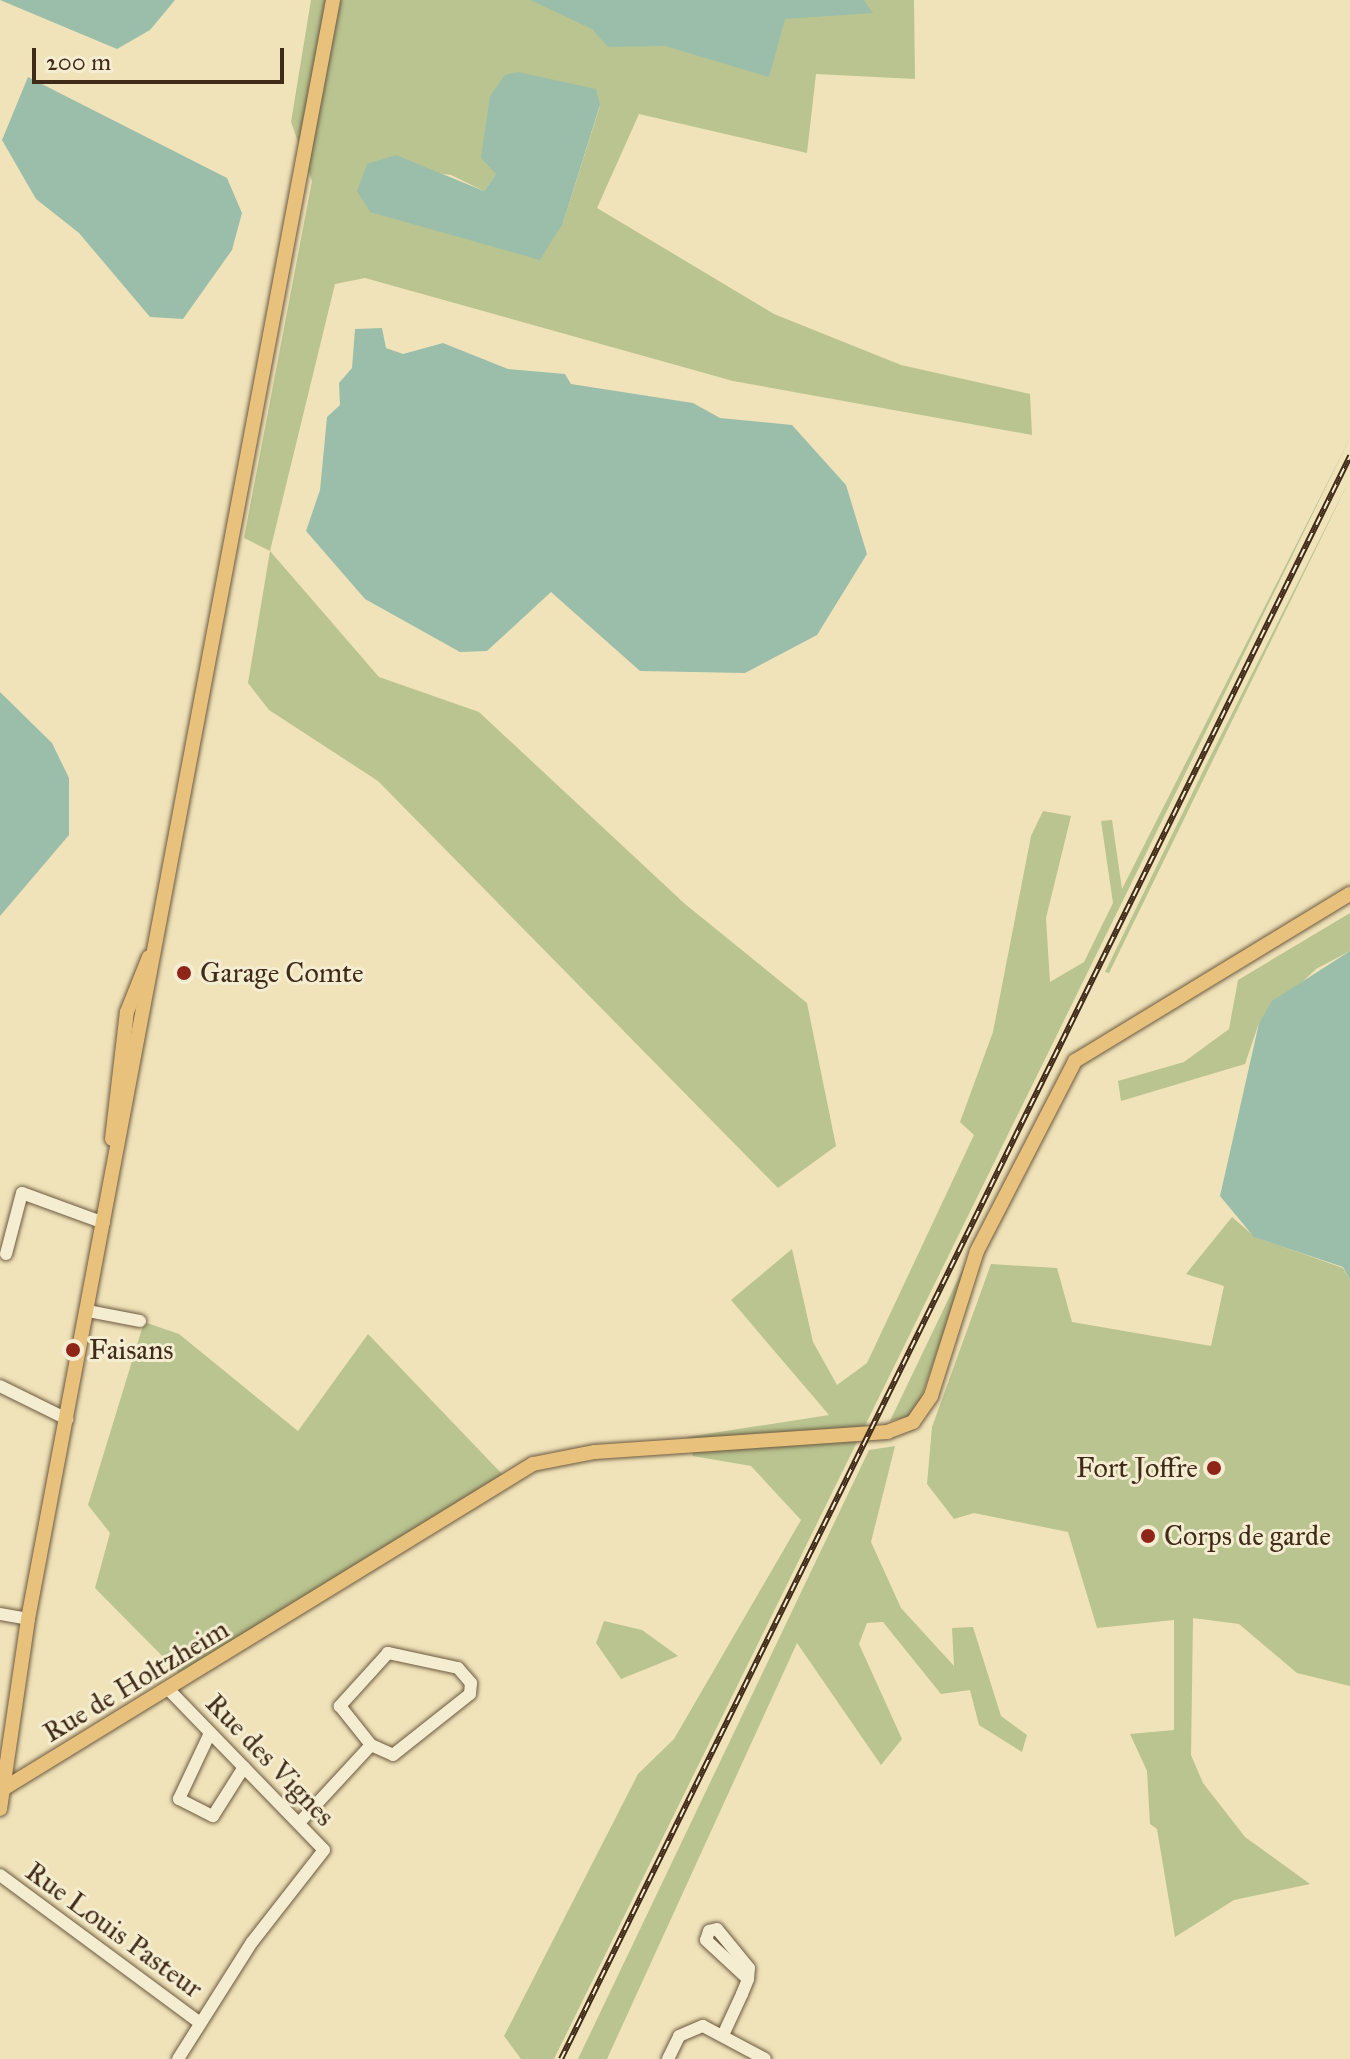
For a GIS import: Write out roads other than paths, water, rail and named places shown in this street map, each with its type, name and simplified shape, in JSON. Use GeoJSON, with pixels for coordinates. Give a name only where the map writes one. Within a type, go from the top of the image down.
{"type":"FeatureCollection","features":[{"type":"Feature","properties":{"kind":"main road"},"geometry":{"type":"LineString","coordinates":[[0,1809],[28,1619],[113,1179],[133,993],[159,931],[265,369],[300,213],[333,0]]}},
{"type":"Feature","properties":{"kind":"main road","name":"Rue de Holtzheim"},"geometry":{"type":"LineString","coordinates":[[1,1797],[543,1461],[908,1425],[929,1403],[983,1236],[1051,1098],[1092,1045],[1350,894]]}},
{"type":"Feature","properties":{"kind":"street"},"geometry":{"type":"LineString","coordinates":[[6,1254],[22,1193],[104,1223]]}},
{"type":"Feature","properties":{"kind":"street"},"geometry":{"type":"LineString","coordinates":[[88,1311],[140,1321]]}},
{"type":"Feature","properties":{"kind":"street"},"geometry":{"type":"LineString","coordinates":[[0,1386],[67,1419]]}},
{"type":"Feature","properties":{"kind":"street"},"geometry":{"type":"LineString","coordinates":[[0,1614],[28,1619]]}},
{"type":"Feature","properties":{"kind":"street"},"geometry":{"type":"LineString","coordinates":[[388,1653],[458,1668],[471,1683],[470,1694],[393,1755],[371,1745],[340,1706],[388,1653]]}},
{"type":"Feature","properties":{"kind":"street","name":"Rue des Vignes"},"geometry":{"type":"LineString","coordinates":[[170,1691],[324,1850],[321,1862],[252,1942],[178,2059]]}},
{"type":"Feature","properties":{"kind":"street"},"geometry":{"type":"LineString","coordinates":[[210,1733],[179,1799],[213,1816],[244,1767]]}},
{"type":"Feature","properties":{"kind":"street"},"geometry":{"type":"LineString","coordinates":[[299,1823],[371,1745]]}},
{"type":"Feature","properties":{"kind":"street","name":"Rue Louis Pasteur"},"geometry":{"type":"LineString","coordinates":[[0,1875],[200,2023]]}},
{"type":"Feature","properties":{"kind":"street"},"geometry":{"type":"LineString","coordinates":[[724,2033],[748,1979]]}},
{"type":"Feature","properties":{"kind":"street"},"geometry":{"type":"LineString","coordinates":[[668,2059],[689,2028],[724,2033],[765,2059]]}},
{"type":"Feature","properties":{"kind":"railway"},"geometry":{"type":"LineString","coordinates":[[561,2059],[1350,456]]}},
{"type":"Feature","properties":{"kind":"place","name":"Garage Comte"},"geometry":{"type":"Point","coordinates":[184,973]}},
{"type":"Feature","properties":{"kind":"place","name":"Faisans"},"geometry":{"type":"Point","coordinates":[73,1350]}},
{"type":"Feature","properties":{"kind":"place","name":"Fort Joffre"},"geometry":{"type":"Point","coordinates":[1214,1468]}},
{"type":"Feature","properties":{"kind":"place","name":"Corps de garde"},"geometry":{"type":"Point","coordinates":[1148,1536]}}]}
